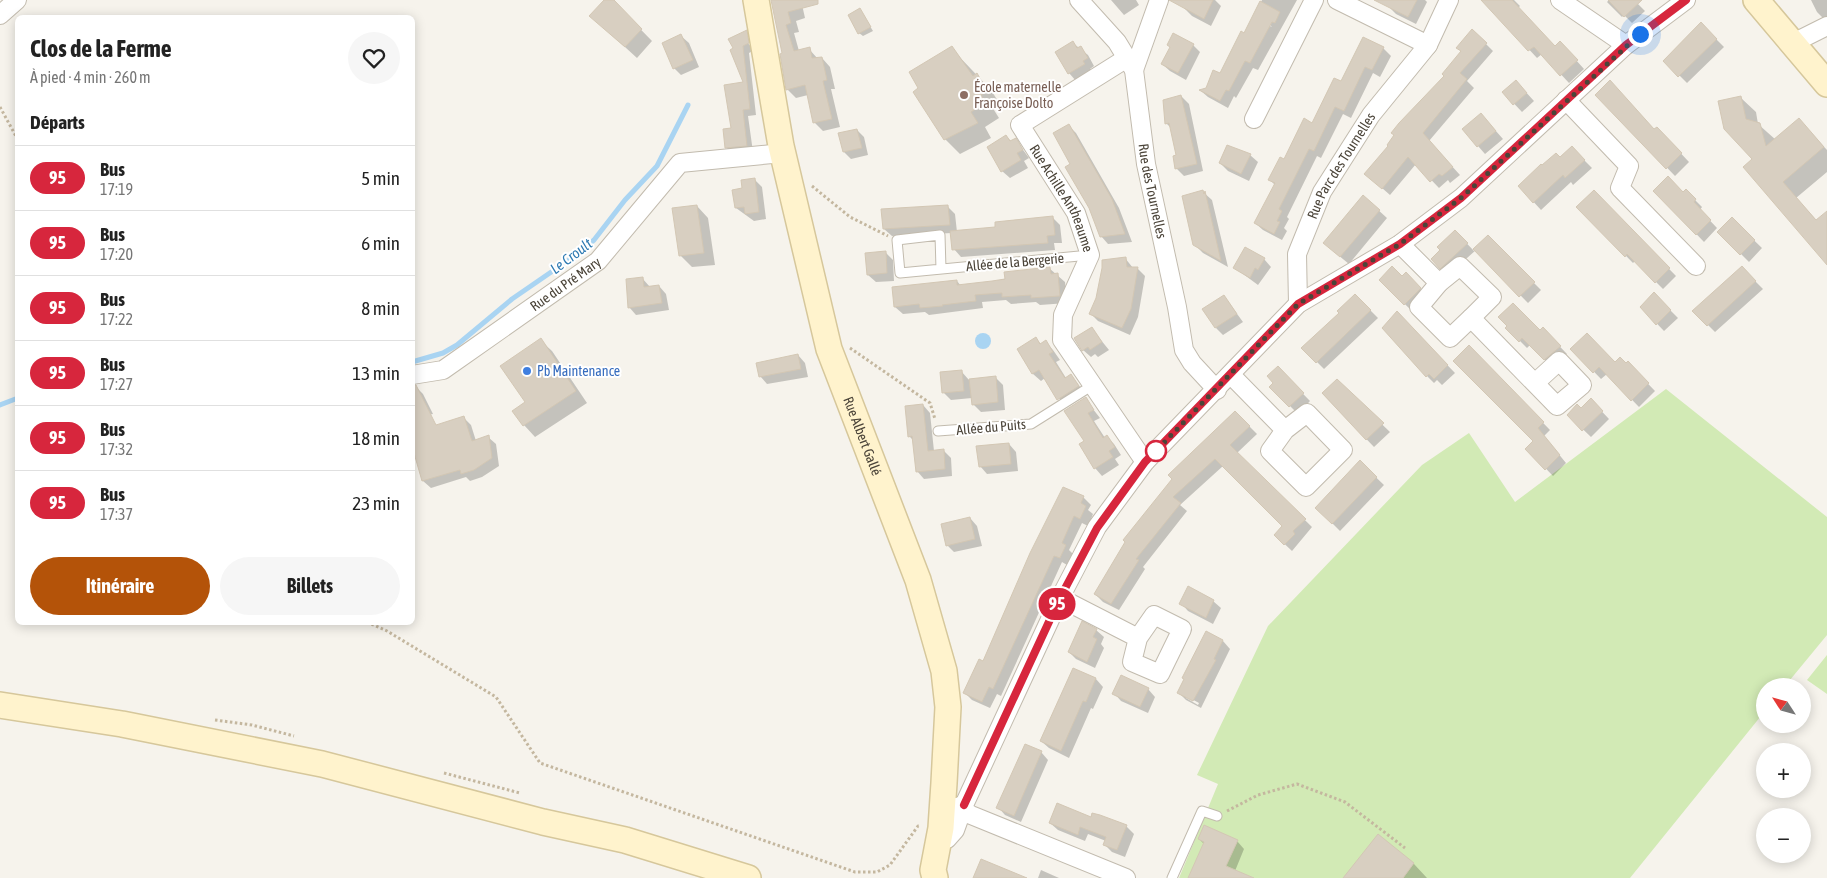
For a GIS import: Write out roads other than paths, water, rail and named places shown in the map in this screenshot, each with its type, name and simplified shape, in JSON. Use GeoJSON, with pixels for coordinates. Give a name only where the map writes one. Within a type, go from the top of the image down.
{"type":"FeatureCollection","features":[{"type":"Feature","properties":{"kind":"street"},"geometry":{"type":"LineString","coordinates":[[0,15],[17,0]]}},
{"type":"Feature","properties":{"kind":"street","name":"Rue Albert Gallé"},"geometry":{"type":"LineString","coordinates":[[756,0],[785,159],[825,332],[842,387],[918,580],[944,671],[948,708],[951,816],[932,875]]}},
{"type":"Feature","properties":{"kind":"street","name":"Rue des Tournelles"},"geometry":{"type":"LineString","coordinates":[[1079,0],[1116,42],[1130,64],[1146,164],[1177,307],[1184,350],[1192,363],[1217,390]]}},
{"type":"Feature","properties":{"kind":"street"},"geometry":{"type":"LineString","coordinates":[[1130,64],[1160,0]]}},
{"type":"Feature","properties":{"kind":"street"},"geometry":{"type":"LineString","coordinates":[[1254,119],[1314,0]]}},
{"type":"Feature","properties":{"kind":"street"},"geometry":{"type":"LineString","coordinates":[[1337,0],[1428,45]]}},
{"type":"Feature","properties":{"kind":"street","name":"Rue Parc des Tournelles"},"geometry":{"type":"LineString","coordinates":[[1298,304],[1297,254],[1322,192],[1371,115],[1428,45],[1448,0]]}},
{"type":"Feature","properties":{"kind":"street"},"geometry":{"type":"LineString","coordinates":[[1560,0],[1626,45]]}},
{"type":"Feature","properties":{"kind":"street"},"geometry":{"type":"LineString","coordinates":[[1126,878],[951,816],[1097,528],[1145,462],[1217,390],[1298,304],[1400,244],[1461,198],[1626,45],[1686,0]]}},
{"type":"Feature","properties":{"kind":"street"},"geometry":{"type":"LineString","coordinates":[[1756,0],[1827,84]]}},
{"type":"Feature","properties":{"kind":"street"},"geometry":{"type":"LineString","coordinates":[[1793,43],[1827,26]]}},
{"type":"Feature","properties":{"kind":"street","name":"Rue Achille Antheaume"},"geometry":{"type":"LineString","coordinates":[[1130,64],[1020,125],[1076,213],[1090,255],[1063,315],[1062,340],[1145,462]]}},
{"type":"Feature","properties":{"kind":"street"},"geometry":{"type":"LineString","coordinates":[[1566,100],[1629,166],[1620,188],[1696,266]]}},
{"type":"Feature","properties":{"kind":"street","name":"Rue du Pré Mary"},"geometry":{"type":"LineString","coordinates":[[415,375],[443,370],[598,261],[680,164],[785,159]]}},
{"type":"Feature","properties":{"kind":"street"},"geometry":{"type":"LineString","coordinates":[[1400,244],[1439,283]]}},
{"type":"Feature","properties":{"kind":"street"},"geometry":{"type":"LineString","coordinates":[[1460,266],[1492,297],[1450,338],[1419,307],[1439,283],[1460,266]]}},
{"type":"Feature","properties":{"kind":"street"},"geometry":{"type":"LineString","coordinates":[[1471,318],[1535,383]]}},
{"type":"Feature","properties":{"kind":"street"},"geometry":{"type":"LineString","coordinates":[[1231,375],[1285,430]]}},
{"type":"Feature","properties":{"kind":"street"},"geometry":{"type":"LineString","coordinates":[[1060,598],[1138,638]]}},
{"type":"Feature","properties":{"kind":"street"},"geometry":{"type":"LineString","coordinates":[[0,705],[122,724],[322,764],[543,822],[624,840],[748,878]]}},
{"type":"Feature","properties":{"kind":"street"},"geometry":{"type":"LineString","coordinates":[[543,822],[693,878]]}},
{"type":"Feature","properties":{"kind":"lane","name":"Allée de la Bergerie"},"geometry":{"type":"LineString","coordinates":[[941,269],[940,235],[897,240],[900,273],[1090,255]]}},
{"type":"Feature","properties":{"kind":"lane","name":"Allée du Puits"},"geometry":{"type":"LineString","coordinates":[[938,432],[1031,424],[1093,385]]}},
{"type":"Feature","properties":{"kind":"lane"},"geometry":{"type":"LineString","coordinates":[[1172,878],[1202,811],[1217,816]]}},
{"type":"Feature","properties":{"kind":"water"},"geometry":{"type":"Polygon","coordinates":[[[980,333],[986,333],[991,338],[989,347],[980,349],[975,344],[975,338],[980,333]]]}},
{"type":"Feature","properties":{"kind":"waterway","name":"Le Croult"},"geometry":{"type":"LineString","coordinates":[[415,361],[443,353],[457,345],[512,299],[576,255],[594,240],[625,200],[657,166],[688,105]]}},
{"type":"Feature","properties":{"kind":"waterway","name":"Le Croult"},"geometry":{"type":"LineString","coordinates":[[0,405],[15,399]]}},
{"type":"Feature","properties":{"kind":"place","name":"École maternelle Françoise Dolto"},"geometry":{"type":"Point","coordinates":[964,95]}},
{"type":"Feature","properties":{"kind":"place","name":"Pb Maintenance"},"geometry":{"type":"Point","coordinates":[527,371]}}]}
